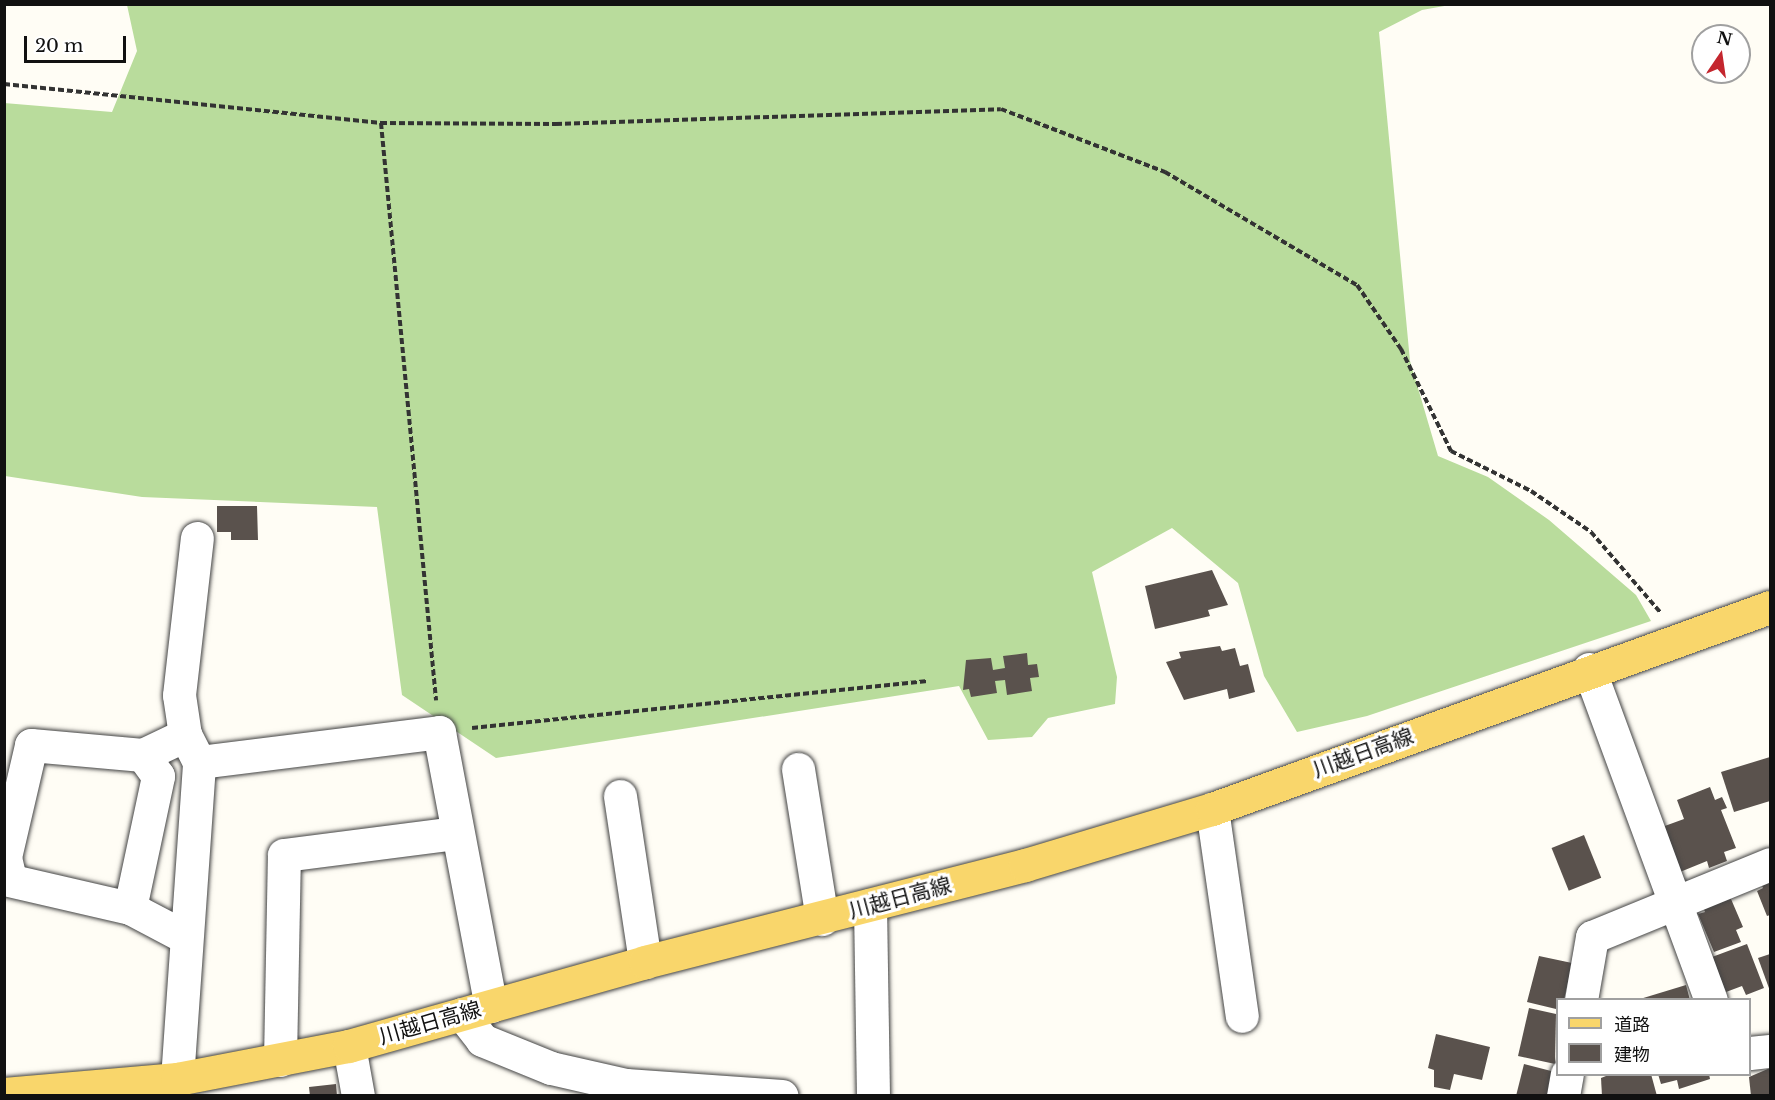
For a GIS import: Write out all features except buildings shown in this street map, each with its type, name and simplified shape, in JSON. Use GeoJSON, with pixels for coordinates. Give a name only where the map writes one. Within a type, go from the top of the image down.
{"type":"FeatureCollection","features":[{"type":"Feature","properties":{"kind":"main road","name":"川越日高線"},"geometry":{"type":"LineString","coordinates":[[4,1095],[68,1092],[177,1079],[349,1047],[645,962],[822,919],[1212,809],[1589,669],[1770,607]]}},
{"type":"Feature","properties":{"kind":"street"},"geometry":{"type":"LineString","coordinates":[[177,1079],[192,749],[179,695],[197,538]]}},
{"type":"Feature","properties":{"kind":"street"},"geometry":{"type":"LineString","coordinates":[[1589,669],[1711,998]]}},
{"type":"Feature","properties":{"kind":"street"},"geometry":{"type":"LineString","coordinates":[[185,937],[130,908],[7,879],[5,857],[31,745],[143,755],[192,749],[439,732],[456,833],[476,1010],[482,1040],[551,1068],[697,1094],[782,1095]]}},
{"type":"Feature","properties":{"kind":"street"},"geometry":{"type":"LineString","coordinates":[[130,908],[158,776],[143,755]]}},
{"type":"Feature","properties":{"kind":"street"},"geometry":{"type":"LineString","coordinates":[[798,769],[822,919]]}},
{"type":"Feature","properties":{"kind":"street"},"geometry":{"type":"LineString","coordinates":[[620,796],[645,962]]}},
{"type":"Feature","properties":{"kind":"street"},"geometry":{"type":"LineString","coordinates":[[1212,809],[1242,1016]]}},
{"type":"Feature","properties":{"kind":"street"},"geometry":{"type":"LineString","coordinates":[[280,1060],[284,855],[456,833]]}},
{"type":"Feature","properties":{"kind":"street"},"geometry":{"type":"LineString","coordinates":[[1581,998],[1592,937],[1674,900],[1770,864]]}},
{"type":"Feature","properties":{"kind":"street"},"geometry":{"type":"LineString","coordinates":[[870,905],[873,1095]]}},
{"type":"Feature","properties":{"kind":"street"},"geometry":{"type":"LineString","coordinates":[[349,1047],[358,1095]]}},
{"type":"Feature","properties":{"kind":"street"},"geometry":{"type":"LineString","coordinates":[[1751,1053],[1770,1051]]}},
{"type":"Feature","properties":{"kind":"street"},"geometry":{"type":"LineString","coordinates":[[1563,1095],[1567,1076]]}},
{"type":"Feature","properties":{"kind":"path"},"geometry":{"type":"LineString","coordinates":[[4,84],[381,123],[556,124],[1001,109],[1092,143],[1204,193],[1357,285],[1401,349],[1451,451],[1531,491],[1591,532],[1682,638]]}},
{"type":"Feature","properties":{"kind":"path"},"geometry":{"type":"LineString","coordinates":[[381,123],[439,732],[928,681]]}},
{"type":"Feature","properties":{"kind":"green space"},"geometry":{"type":"Polygon","coordinates":[[[127,5],[1450,5],[1422,10],[1379,32],[1410,361],[1438,456],[1488,477],[1549,520],[1636,595],[1651,621],[1367,716],[1297,732],[1264,676],[1238,583],[1172,528],[1092,572],[1117,677],[1115,704],[1048,718],[1032,737],[988,740],[959,686],[496,758],[402,695],[377,507],[142,497],[5,476],[4,103],[112,112],[137,51],[127,5]]]}}]}
